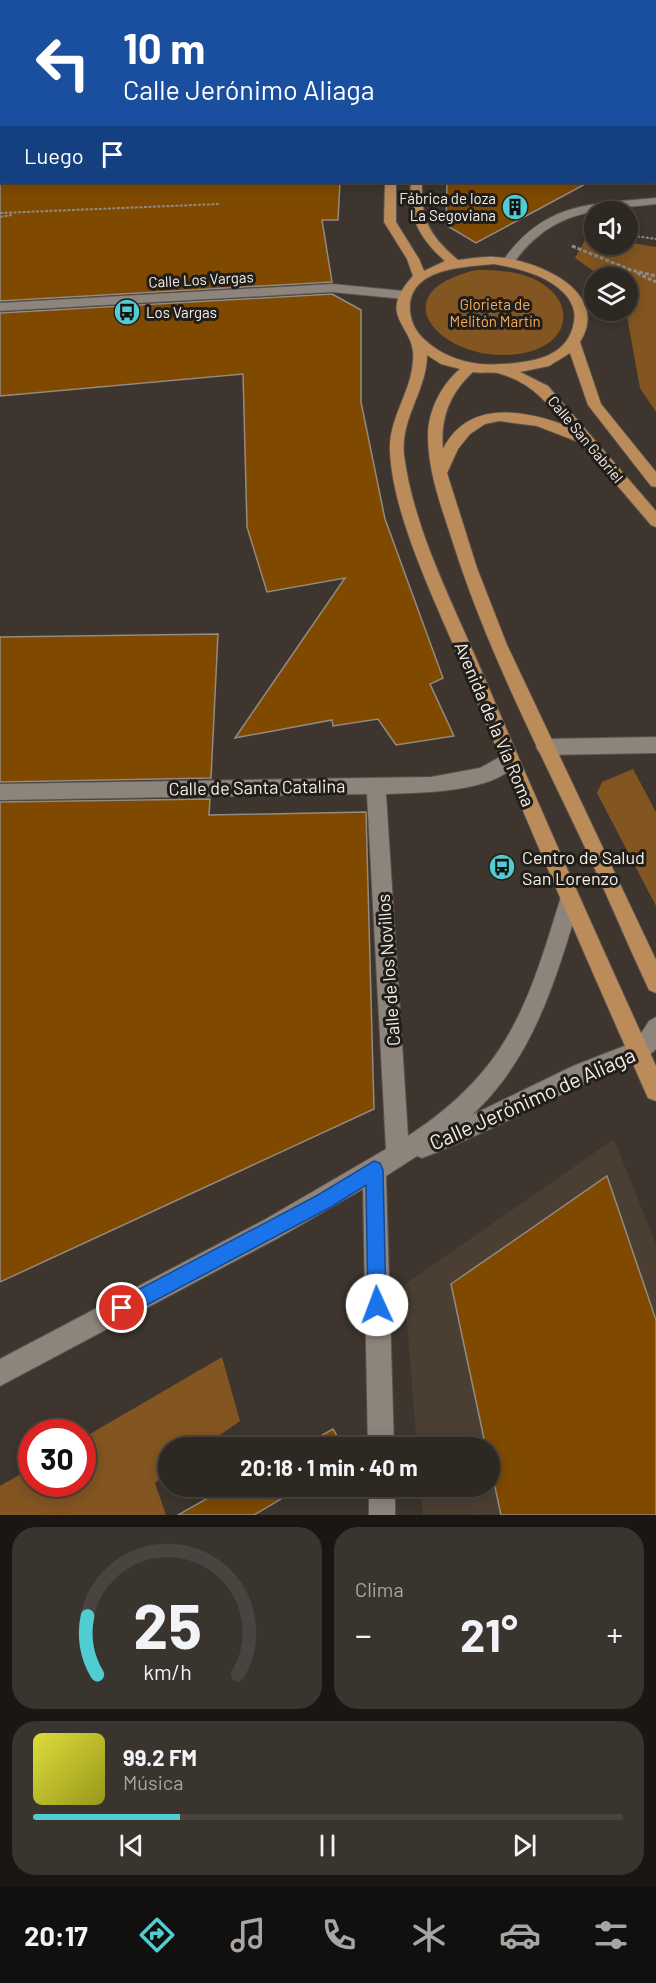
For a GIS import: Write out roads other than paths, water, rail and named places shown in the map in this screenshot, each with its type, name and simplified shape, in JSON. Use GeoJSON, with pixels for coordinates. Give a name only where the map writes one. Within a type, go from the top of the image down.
{"type":"FeatureCollection","features":[{"type":"Feature","properties":{"kind":"main road"},"geometry":{"type":"LineString","coordinates":[[390,183],[390,222],[413,259],[420,277]]}},
{"type":"Feature","properties":{"kind":"main road"},"geometry":{"type":"LineString","coordinates":[[416,183],[417,219],[430,242],[454,263]]}},
{"type":"Feature","properties":{"kind":"main road"},"geometry":{"type":"LineString","coordinates":[[480,260],[508,262],[539,271],[553,278],[574,298],[581,320],[580,332],[564,352],[535,366],[506,371],[469,368],[450,363],[420,346],[405,328],[401,317],[405,295],[420,277],[454,263],[480,260]]}},
{"type":"Feature","properties":{"kind":"main road","name":"Calle San Gabriel"},"geometry":{"type":"LineString","coordinates":[[573,342],[595,405],[656,482]]}},
{"type":"Feature","properties":{"kind":"main road","name":"Avenida de la Vía Roma"},"geometry":{"type":"LineString","coordinates":[[420,346],[422,365],[405,408],[396,452],[414,527],[570,900],[656,1090]]}},
{"type":"Feature","properties":{"kind":"main road","name":"Avenida de la Vía Roma"},"geometry":{"type":"LineString","coordinates":[[469,368],[449,387],[439,414],[436,444],[440,473],[475,587],[512,676],[656,983]]}},
{"type":"Feature","properties":{"kind":"main road","name":"Calle San Gabriel"},"geometry":{"type":"LineString","coordinates":[[506,371],[543,389],[656,520]]}},
{"type":"Feature","properties":{"kind":"main road"},"geometry":{"type":"LineString","coordinates":[[440,473],[453,441],[463,431],[486,419],[528,417],[559,427],[587,440]]}},
{"type":"Feature","properties":{"kind":"street"},"geometry":{"type":"LineString","coordinates":[[508,262],[530,232],[560,215],[577,210],[656,201]]}},
{"type":"Feature","properties":{"kind":"street","name":"Calle Los Vargas"},"geometry":{"type":"LineString","coordinates":[[0,307],[332,288],[405,295]]}},
{"type":"Feature","properties":{"kind":"street"},"geometry":{"type":"LineString","coordinates":[[545,747],[656,745]]}},
{"type":"Feature","properties":{"kind":"street","name":"Calle de Santa Catalina"},"geometry":{"type":"LineString","coordinates":[[0,792],[431,786],[463,781],[490,773],[510,760]]}},
{"type":"Feature","properties":{"kind":"street","name":"Calle de los Novillos"},"geometry":{"type":"LineString","coordinates":[[376,785],[398,1156]]}},
{"type":"Feature","properties":{"kind":"street"},"geometry":{"type":"LineString","coordinates":[[0,1373],[325,1201],[398,1156],[449,1120],[479,1093],[501,1068],[539,999],[570,900]]}},
{"type":"Feature","properties":{"kind":"street","name":"Calle Jerónimo de Aliaga"},"geometry":{"type":"LineString","coordinates":[[398,1156],[454,1135],[581,1074],[639,1051],[650,1040],[656,1028]]}},
{"type":"Feature","properties":{"kind":"street"},"geometry":{"type":"LineString","coordinates":[[374,1170],[381,1437]]}},
{"type":"Feature","properties":{"kind":"street"},"geometry":{"type":"LineString","coordinates":[[382,1497],[382,1515]]}},
{"type":"Feature","properties":{"kind":"place","name":"Fábrica de loza La Segoviana"},"geometry":{"type":"Point","coordinates":[515,207]}},
{"type":"Feature","properties":{"kind":"place","name":"Los Vargas"},"geometry":{"type":"Point","coordinates":[127,312]}},
{"type":"Feature","properties":{"kind":"place","name":"Centro de Salud San Lorenzo"},"geometry":{"type":"Point","coordinates":[502,867]}},
{"type":"Feature","properties":{"kind":"park label","name":"Glorieta de Melitón Martín"},"geometry":{"type":"Point","coordinates":[495,312]}}]}
